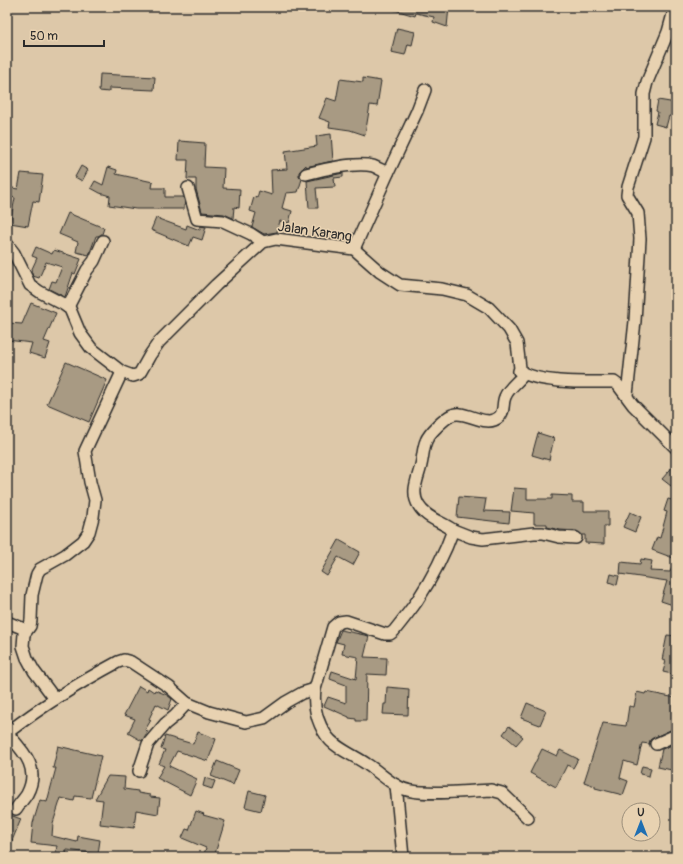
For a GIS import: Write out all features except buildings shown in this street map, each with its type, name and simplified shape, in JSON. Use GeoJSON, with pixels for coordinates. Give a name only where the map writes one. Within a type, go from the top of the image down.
{"type":"FeatureCollection","features":[{"type":"Feature","properties":{"kind":"street"},"geometry":{"type":"LineString","coordinates":[[627,395],[640,240],[638,213],[627,195],[628,187],[644,137],[644,94],[647,82],[672,33],[675,7]]}},
{"type":"Feature","properties":{"kind":"street"},"geometry":{"type":"LineString","coordinates":[[354,249],[417,112],[425,90]]}},
{"type":"Feature","properties":{"kind":"street"},"geometry":{"type":"LineString","coordinates":[[306,174],[323,169],[358,165],[373,166],[388,173]]}},
{"type":"Feature","properties":{"kind":"street"},"geometry":{"type":"LineString","coordinates":[[188,188],[197,219],[223,221],[241,228],[262,242]]}},
{"type":"Feature","properties":{"kind":"street","name":"Jalan Karang"},"geometry":{"type":"LineString","coordinates":[[122,372],[133,376],[139,374],[159,342],[216,285],[262,242],[276,239],[354,249],[380,272],[400,285],[442,289],[467,295],[489,308],[509,329],[514,338],[520,368],[519,371],[524,374]]}},
{"type":"Feature","properties":{"kind":"street"},"geometry":{"type":"LineString","coordinates":[[68,307],[87,270],[94,261],[103,241]]}},
{"type":"Feature","properties":{"kind":"street"},"geometry":{"type":"LineString","coordinates":[[7,244],[14,253],[30,285],[68,307],[80,333],[90,348],[122,372],[85,451],[90,482],[95,500],[89,532],[83,541],[65,555],[40,568],[32,595],[32,620],[30,626],[24,634],[23,646],[27,658],[34,671],[55,699]]}},
{"type":"Feature","properties":{"kind":"street"},"geometry":{"type":"LineString","coordinates":[[576,538],[534,533],[483,539],[471,537],[453,530],[445,524],[425,514],[415,497],[416,481],[426,440],[433,431],[451,415],[460,414],[486,420],[498,418],[502,412],[504,398],[524,374],[533,377],[578,382],[614,382],[627,395],[633,405],[676,448]]}},
{"type":"Feature","properties":{"kind":"street"},"geometry":{"type":"LineString","coordinates":[[453,530],[446,551],[436,570],[416,602],[394,631],[390,634],[385,634],[346,621],[339,622],[333,627],[315,689],[314,699],[316,714],[326,736],[341,748],[368,764],[396,785],[412,791],[430,792],[496,790],[502,793],[528,818]]}},
{"type":"Feature","properties":{"kind":"street"},"geometry":{"type":"LineString","coordinates":[[7,622],[27,630]]}},
{"type":"Feature","properties":{"kind":"street"},"geometry":{"type":"LineString","coordinates":[[16,809],[28,793],[32,777],[32,768],[24,751],[7,733],[55,699],[118,662],[124,660],[131,662],[169,687],[187,703],[210,712],[246,722],[264,718],[286,702],[302,693],[315,689]]}},
{"type":"Feature","properties":{"kind":"street"},"geometry":{"type":"LineString","coordinates":[[139,771],[148,744],[165,724],[187,703]]}},
{"type":"Feature","properties":{"kind":"street"},"geometry":{"type":"LineString","coordinates":[[656,744],[676,735]]}},
{"type":"Feature","properties":{"kind":"street"},"geometry":{"type":"LineString","coordinates":[[396,785],[403,857]]}}]}
